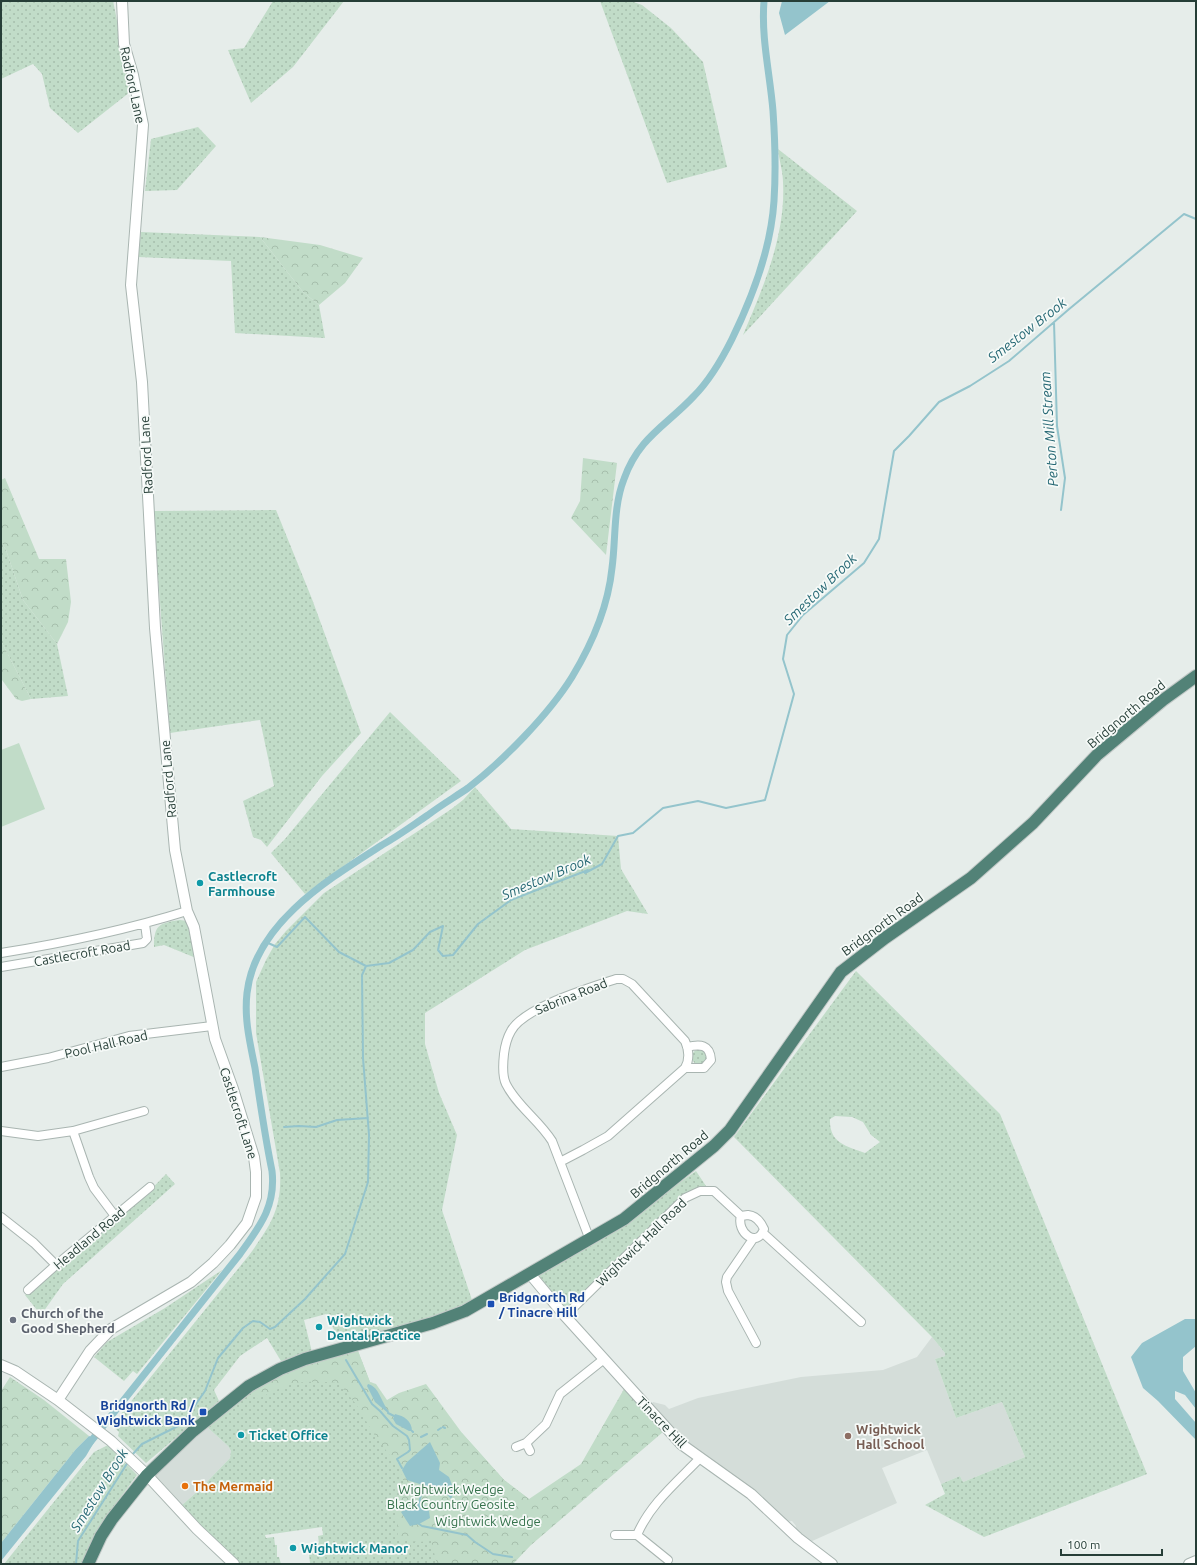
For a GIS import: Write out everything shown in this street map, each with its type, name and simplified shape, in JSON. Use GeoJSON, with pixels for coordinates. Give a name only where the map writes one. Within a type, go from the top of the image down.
{"type":"FeatureCollection","features":[{"type":"Feature","properties":{"kind":"highway","name":"Bridgnorth Road"},"geometry":{"type":"LineString","coordinates":[[88,1564],[101,1536],[112,1519],[147,1476],[199,1426],[238,1394],[266,1376],[305,1359],[427,1325],[465,1311],[624,1219],[714,1146],[730,1130],[840,972],[885,938],[971,878],[1033,823],[1098,755],[1157,705],[1196,676]]}},
{"type":"Feature","properties":{"kind":"street","name":"Radford Lane"},"geometry":{"type":"LineString","coordinates":[[122,1],[124,44],[133,75],[143,125],[132,285],[142,382],[155,628],[165,744],[175,850],[187,911]]}},
{"type":"Feature","properties":{"kind":"street","name":"Castlecroft Road"},"geometry":{"type":"LineString","coordinates":[[1,953],[109,933],[187,911]]}},
{"type":"Feature","properties":{"kind":"street","name":"Castlecroft Lane"},"geometry":{"type":"LineString","coordinates":[[58,1400],[83,1360],[101,1338],[111,1329],[191,1282],[214,1263],[230,1245],[246,1223],[256,1196],[256,1172],[248,1136],[218,1051],[194,927],[187,911]]}},
{"type":"Feature","properties":{"kind":"street","name":"Castlecroft Road"},"geometry":{"type":"LineString","coordinates":[[1,968],[143,942],[148,936],[145,924]]}},
{"type":"Feature","properties":{"kind":"street","name":"Sabrina Road"},"geometry":{"type":"LineString","coordinates":[[590,1240],[560,1162],[548,1136],[513,1096],[505,1082],[503,1073],[503,1058],[505,1045],[511,1030],[523,1017],[536,1009],[616,979],[623,979],[632,984],[685,1042],[687,1047]]}},
{"type":"Feature","properties":{"kind":"street","name":"Pool Hall Road"},"geometry":{"type":"LineString","coordinates":[[1,1067],[48,1058],[129,1036],[212,1026]]}},
{"type":"Feature","properties":{"kind":"street"},"geometry":{"type":"LineString","coordinates":[[560,1162],[608,1136],[685,1068],[688,1061],[687,1047],[697,1045],[707,1048],[710,1052],[711,1060],[704,1068],[685,1068]]}},
{"type":"Feature","properties":{"kind":"street"},"geometry":{"type":"LineString","coordinates":[[1,1131],[38,1136],[73,1131],[144,1111]]}},
{"type":"Feature","properties":{"kind":"street"},"geometry":{"type":"LineString","coordinates":[[73,1131],[88,1177],[94,1188],[115,1216]]}},
{"type":"Feature","properties":{"kind":"street","name":"Headland Road"},"geometry":{"type":"LineString","coordinates":[[28,1290],[150,1187]]}},
{"type":"Feature","properties":{"kind":"street","name":"Wightwick Hall Road"},"geometry":{"type":"LineString","coordinates":[[564,1316],[685,1198],[700,1191],[714,1191],[741,1216]]}},
{"type":"Feature","properties":{"kind":"street"},"geometry":{"type":"LineString","coordinates":[[741,1216],[752,1216],[759,1220],[764,1229],[763,1233],[758,1238],[753,1238],[744,1233],[741,1227],[741,1216]]}},
{"type":"Feature","properties":{"kind":"street"},"geometry":{"type":"LineString","coordinates":[[1,1217],[34,1243],[56,1265]]}},
{"type":"Feature","properties":{"kind":"street"},"geometry":{"type":"LineString","coordinates":[[763,1233],[861,1322]]}},
{"type":"Feature","properties":{"kind":"street"},"geometry":{"type":"LineString","coordinates":[[753,1238],[727,1277],[726,1282],[728,1291],[756,1343]]}},
{"type":"Feature","properties":{"kind":"street","name":"Tinacre Hill"},"geometry":{"type":"LineString","coordinates":[[530,1274],[564,1316],[681,1444],[750,1494],[798,1538],[832,1564]]}},
{"type":"Feature","properties":{"kind":"street"},"geometry":{"type":"LineString","coordinates":[[516,1447],[526,1443],[546,1424],[560,1394],[604,1359]]}},
{"type":"Feature","properties":{"kind":"street"},"geometry":{"type":"LineString","coordinates":[[1,1365],[15,1371],[58,1400],[111,1441],[147,1476],[197,1529],[234,1564]]}},
{"type":"Feature","properties":{"kind":"street"},"geometry":{"type":"LineString","coordinates":[[526,1443],[530,1451]]}},
{"type":"Feature","properties":{"kind":"street"},"geometry":{"type":"LineString","coordinates":[[637,1535],[650,1510],[700,1458]]}},
{"type":"Feature","properties":{"kind":"street"},"geometry":{"type":"LineString","coordinates":[[615,1535],[637,1535],[668,1560]]}},
{"type":"Feature","properties":{"kind":"shaded area","name":"Wightwick Hall School"},"geometry":{"type":"Polygon","coordinates":[[[932,1337],[945,1353],[945,1356],[935,1359],[956,1418],[1002,1402],[1025,1457],[963,1482],[960,1476],[941,1484],[927,1450],[882,1468],[897,1503],[810,1542],[795,1530],[796,1526],[792,1521],[786,1522],[681,1440],[678,1429],[672,1431],[650,1406],[653,1402],[665,1405],[669,1409],[698,1398],[801,1377],[883,1370],[917,1357],[932,1337]]]}},
{"type":"Feature","properties":{"kind":"shaded area"},"geometry":{"type":"Polygon","coordinates":[[[206,1426],[228,1446],[231,1451],[230,1458],[181,1506],[155,1476],[206,1426]]]}},
{"type":"Feature","properties":{"kind":"green space"},"geometry":{"type":"Polygon","coordinates":[[[1,1],[113,1],[130,92],[78,133],[50,108],[42,74],[33,64],[1,79],[1,1]]]}},
{"type":"Feature","properties":{"kind":"green space"},"geometry":{"type":"Polygon","coordinates":[[[273,1],[344,1],[293,67],[251,103],[228,50],[244,48],[273,1]]]}},
{"type":"Feature","properties":{"kind":"green space"},"geometry":{"type":"Polygon","coordinates":[[[600,1],[631,1],[642,5],[671,28],[703,62],[727,167],[667,183],[600,1]]]}},
{"type":"Feature","properties":{"kind":"green space"},"geometry":{"type":"Polygon","coordinates":[[[198,127],[216,146],[177,190],[145,191],[151,139],[198,127]]]}},
{"type":"Feature","properties":{"kind":"green space"},"geometry":{"type":"Polygon","coordinates":[[[778,149],[857,211],[743,335],[772,261],[781,222],[783,182],[778,149]]]}},
{"type":"Feature","properties":{"kind":"green space"},"geometry":{"type":"Polygon","coordinates":[[[141,232],[260,237],[303,292],[319,305],[325,338],[235,333],[231,261],[138,257],[141,232]]]}},
{"type":"Feature","properties":{"kind":"green space"},"geometry":{"type":"Polygon","coordinates":[[[260,237],[320,245],[363,258],[345,283],[319,305],[303,292],[260,237]]]}},
{"type":"Feature","properties":{"kind":"green space"},"geometry":{"type":"Polygon","coordinates":[[[583,458],[617,463],[606,555],[571,518],[580,501],[583,458]]]}},
{"type":"Feature","properties":{"kind":"green space"},"geometry":{"type":"Polygon","coordinates":[[[5,478],[39,559],[66,559],[71,602],[68,622],[57,644],[23,600],[6,550],[1,542],[1,480],[5,478]]]}},
{"type":"Feature","properties":{"kind":"green space"},"geometry":{"type":"Polygon","coordinates":[[[276,510],[312,599],[361,733],[322,776],[267,847],[261,840],[253,837],[243,801],[274,786],[260,720],[170,733],[153,511],[276,510]]]}},
{"type":"Feature","properties":{"kind":"green space"},"geometry":{"type":"Polygon","coordinates":[[[1,542],[6,550],[23,600],[57,644],[68,696],[31,699],[1,641],[1,542]]]}},
{"type":"Feature","properties":{"kind":"green space"},"geometry":{"type":"Polygon","coordinates":[[[1,641],[31,699],[22,701],[16,699],[2,680],[1,641]]]}},
{"type":"Feature","properties":{"kind":"green space"},"geometry":{"type":"Polygon","coordinates":[[[390,712],[461,781],[305,894],[271,853],[285,839],[390,712]]]}},
{"type":"Feature","properties":{"kind":"green space"},"geometry":{"type":"Polygon","coordinates":[[[19,743],[45,809],[1,827],[1,750],[19,743]]]}},
{"type":"Feature","properties":{"kind":"green space"},"geometry":{"type":"Polygon","coordinates":[[[475,787],[511,829],[618,836],[621,869],[648,914],[627,911],[525,950],[425,1013],[425,1044],[439,1093],[457,1135],[442,1210],[472,1300],[442,1315],[425,1321],[341,1344],[326,1314],[304,1320],[312,1352],[281,1361],[267,1338],[240,1356],[214,1390],[219,1401],[146,1463],[118,1436],[119,1432],[112,1425],[250,1254],[269,1226],[277,1207],[280,1173],[256,1033],[256,982],[266,960],[275,944],[286,931],[324,893],[450,810],[463,800],[475,787]]]}},
{"type":"Feature","properties":{"kind":"green space"},"geometry":{"type":"Polygon","coordinates":[[[180,920],[187,921],[193,935],[196,958],[164,945],[154,947],[155,934],[159,926],[167,922],[180,920]]]}},
{"type":"Feature","properties":{"kind":"green space"},"geometry":{"type":"Polygon","coordinates":[[[856,971],[1000,1114],[1147,1474],[984,1537],[925,1505],[945,1494],[941,1484],[960,1476],[963,1482],[1025,1457],[1002,1402],[956,1418],[935,1359],[945,1356],[945,1353],[932,1337],[734,1137],[856,971]],[[835,1116],[830,1119],[832,1133],[840,1142],[865,1153],[880,1142],[871,1135],[863,1122],[852,1117],[835,1116]]]}},
{"type":"Feature","properties":{"kind":"green space"},"geometry":{"type":"Polygon","coordinates":[[[700,1049],[706,1051],[708,1057],[706,1063],[700,1065],[694,1063],[692,1057],[694,1051],[700,1049]]]}},
{"type":"Feature","properties":{"kind":"green space"},"geometry":{"type":"Polygon","coordinates":[[[696,1171],[706,1186],[682,1197],[564,1311],[538,1279],[540,1275],[606,1237],[696,1171]]]}},
{"type":"Feature","properties":{"kind":"green space"},"geometry":{"type":"Polygon","coordinates":[[[166,1174],[175,1184],[63,1284],[41,1315],[25,1295],[116,1222],[166,1174]]]}},
{"type":"Feature","properties":{"kind":"green space"},"geometry":{"type":"Polygon","coordinates":[[[222,1270],[137,1374],[133,1371],[124,1381],[94,1357],[107,1342],[165,1308],[222,1270]]]}},
{"type":"Feature","properties":{"kind":"green space","name":"Wightwick Wedge Black Country Geosite"},"geometry":{"type":"Polygon","coordinates":[[[358,1351],[370,1382],[387,1403],[462,1433],[504,1480],[529,1499],[499,1564],[304,1564],[310,1563],[308,1545],[319,1543],[318,1536],[323,1535],[322,1527],[265,1535],[266,1538],[274,1537],[275,1545],[277,1545],[277,1557],[279,1557],[281,1564],[238,1564],[181,1506],[230,1458],[231,1451],[228,1446],[206,1426],[253,1391],[282,1374],[358,1351]]]}},
{"type":"Feature","properties":{"kind":"green space","name":"Wightwick Wedge"},"geometry":{"type":"Polygon","coordinates":[[[358,1351],[370,1382],[376,1384],[387,1400],[399,1393],[426,1384],[462,1433],[504,1480],[529,1499],[581,1464],[624,1389],[663,1432],[531,1545],[513,1564],[437,1564],[431,1541],[418,1542],[398,1539],[397,1517],[404,1482],[398,1466],[375,1436],[356,1404],[338,1383],[296,1383],[279,1388],[258,1399],[253,1391],[282,1374],[321,1360],[358,1351]]]}},
{"type":"Feature","properties":{"kind":"green space"},"geometry":{"type":"Polygon","coordinates":[[[10,1377],[44,1400],[89,1436],[76,1449],[1,1543],[1,1391],[10,1377]]]}},
{"type":"Feature","properties":{"kind":"green space"},"geometry":{"type":"Polygon","coordinates":[[[108,1445],[137,1475],[109,1513],[82,1564],[4,1564],[94,1452],[108,1445]]]}},
{"type":"Feature","properties":{"kind":"water"},"geometry":{"type":"Polygon","coordinates":[[[782,1],[830,1],[785,35],[779,13],[782,1]]]}},
{"type":"Feature","properties":{"kind":"water"},"geometry":{"type":"Polygon","coordinates":[[[1185,1319],[1196,1319],[1196,1346],[1183,1357],[1183,1371],[1196,1393],[1196,1409],[1185,1395],[1175,1391],[1175,1399],[1196,1423],[1196,1440],[1158,1401],[1143,1388],[1131,1357],[1142,1343],[1185,1319]]]}},
{"type":"Feature","properties":{"kind":"water"},"geometry":{"type":"Polygon","coordinates":[[[368,1384],[375,1388],[378,1392],[389,1411],[388,1413],[375,1402],[367,1386],[368,1384]]]}},
{"type":"Feature","properties":{"kind":"water"},"geometry":{"type":"Polygon","coordinates":[[[395,1414],[401,1416],[411,1424],[412,1431],[409,1431],[396,1424],[393,1419],[395,1414]]]}},
{"type":"Feature","properties":{"kind":"water"},"geometry":{"type":"Polygon","coordinates":[[[89,1436],[96,1439],[86,1456],[1,1561],[1,1543],[76,1449],[89,1436]]]}},
{"type":"Feature","properties":{"kind":"water"},"geometry":{"type":"Polygon","coordinates":[[[430,1442],[440,1463],[439,1470],[449,1477],[453,1491],[451,1499],[445,1492],[407,1480],[402,1470],[407,1462],[430,1442]]]}},
{"type":"Feature","properties":{"kind":"water"},"geometry":{"type":"Polygon","coordinates":[[[415,1503],[425,1505],[429,1511],[430,1518],[419,1524],[410,1526],[401,1512],[415,1503]]]}},
{"type":"Feature","properties":{"kind":"waterway"},"geometry":{"type":"LineString","coordinates":[[88,1445],[240,1254],[260,1225],[269,1205],[272,1195],[272,1171],[249,1040],[246,1012],[247,993],[253,968],[264,945],[279,924],[318,888],[468,788],[482,777],[510,751],[551,706],[572,677],[586,652],[598,625],[607,597],[612,568],[618,501],[620,490],[630,465],[645,442],[694,396],[715,369],[732,339],[747,306],[765,254],[774,201],[775,144],[772,97],[766,56],[763,15],[764,1]]}},
{"type":"Feature","properties":{"kind":"waterway","name":"Smestow Brook"},"geometry":{"type":"LineString","coordinates":[[131,1456],[142,1444],[182,1424],[205,1391],[218,1358],[243,1328],[253,1321],[260,1322],[270,1329],[275,1327],[305,1299],[345,1254],[368,1182],[369,1135],[363,1058],[362,975],[366,966],[389,963],[413,950],[430,932],[443,926],[438,950],[443,956],[453,955],[478,924],[511,900],[588,870],[585,873],[602,864],[618,836],[633,833],[663,808],[698,801],[726,808],[765,800],[794,694],[783,659],[787,635],[803,615],[864,563],[879,539],[894,451],[939,402],[970,386],[1009,361],[1184,214],[1196,219]]}},
{"type":"Feature","properties":{"kind":"waterway","name":"Perton Mill Stream"},"geometry":{"type":"LineString","coordinates":[[1054,322],[1057,426],[1065,478],[1061,510]]}},
{"type":"Feature","properties":{"kind":"waterway"},"geometry":{"type":"LineString","coordinates":[[266,942],[277,947],[305,917],[339,952],[366,966]]}},
{"type":"Feature","properties":{"kind":"waterway"},"geometry":{"type":"LineString","coordinates":[[284,1127],[316,1127],[337,1120],[368,1118]]}},
{"type":"Feature","properties":{"kind":"waterway"},"geometry":{"type":"LineString","coordinates":[[346,1360],[372,1404],[393,1426],[407,1436],[410,1450],[397,1459],[402,1468]]}},
{"type":"Feature","properties":{"kind":"waterway"},"geometry":{"type":"LineString","coordinates":[[388,1413],[394,1416]]}},
{"type":"Feature","properties":{"kind":"waterway"},"geometry":{"type":"LineString","coordinates":[[421,1437],[427,1434]]}},
{"type":"Feature","properties":{"kind":"waterway","name":"Smestow Brook"},"geometry":{"type":"LineString","coordinates":[[76,1564],[78,1541],[128,1462]]}},
{"type":"Feature","properties":{"kind":"waterway"},"geometry":{"type":"LineString","coordinates":[[419,1504],[423,1485]]}},
{"type":"Feature","properties":{"kind":"waterway"},"geometry":{"type":"LineString","coordinates":[[419,1524],[422,1526],[467,1535],[493,1554],[512,1557]]}},
{"type":"Feature","properties":{"kind":"place","name":"Castlecroft Farmhouse"},"geometry":{"type":"Point","coordinates":[200,883]}},
{"type":"Feature","properties":{"kind":"place","name":"Bridgnorth Rd / Tinacre Hill"},"geometry":{"type":"Point","coordinates":[491,1304]}},
{"type":"Feature","properties":{"kind":"place","name":"Church of the Good Shepherd"},"geometry":{"type":"Point","coordinates":[13,1320]}},
{"type":"Feature","properties":{"kind":"place","name":"Wightwick Dental Practice"},"geometry":{"type":"Point","coordinates":[319,1327]}},
{"type":"Feature","properties":{"kind":"place","name":"Bridgnorth Rd / Wightwick Bank"},"geometry":{"type":"Point","coordinates":[203,1412]}},
{"type":"Feature","properties":{"kind":"place","name":"Ticket Office"},"geometry":{"type":"Point","coordinates":[241,1435]}},
{"type":"Feature","properties":{"kind":"place","name":"Wightwick Hall School"},"geometry":{"type":"Point","coordinates":[848,1436]}},
{"type":"Feature","properties":{"kind":"place","name":"The Mermaid"},"geometry":{"type":"Point","coordinates":[185,1486]}},
{"type":"Feature","properties":{"kind":"place","name":"Wightwick Manor"},"geometry":{"type":"Point","coordinates":[293,1548]}}]}
